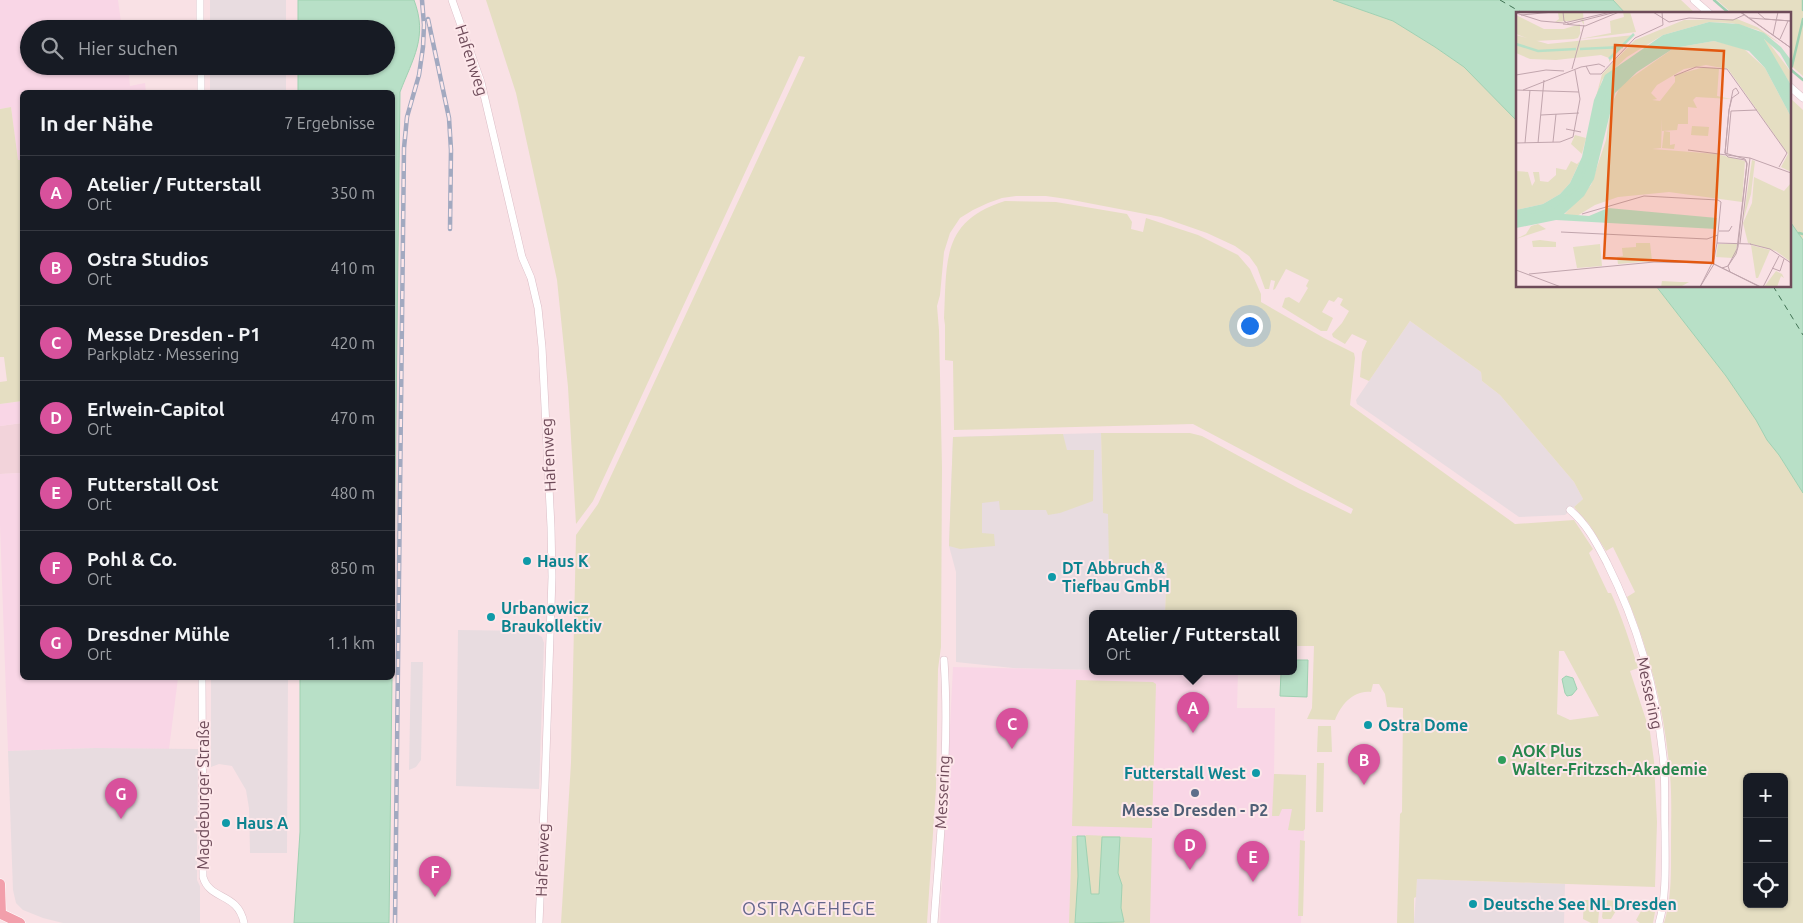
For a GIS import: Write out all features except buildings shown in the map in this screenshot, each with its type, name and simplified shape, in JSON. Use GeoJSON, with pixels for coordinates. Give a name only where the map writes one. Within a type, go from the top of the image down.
{"type":"FeatureCollection","features":[{"type":"Feature","properties":{"kind":"main road"},"geometry":{"type":"LineString","coordinates":[[0,884],[1,916],[20,923]]}},
{"type":"Feature","properties":{"kind":"street"},"geometry":{"type":"LineString","coordinates":[[200,0],[200,20]]}},
{"type":"Feature","properties":{"kind":"street","name":"Hafenweg"},"geometry":{"type":"LineString","coordinates":[[452,0],[482,82],[522,257],[538,308],[542,347],[550,479],[552,577],[539,923]]}},
{"type":"Feature","properties":{"kind":"street"},"geometry":{"type":"LineString","coordinates":[[1694,0],[1708,12]]}},
{"type":"Feature","properties":{"kind":"street"},"geometry":{"type":"LineString","coordinates":[[201,75],[201,90]]}},
{"type":"Feature","properties":{"kind":"street"},"geometry":{"type":"LineString","coordinates":[[1790,87],[1803,98]]}},
{"type":"Feature","properties":{"kind":"street","name":"Messering"},"geometry":{"type":"LineString","coordinates":[[1570,510],[1578,516],[1589,531],[1618,584],[1634,627],[1653,691],[1663,757],[1664,870],[1659,923]]}},
{"type":"Feature","properties":{"kind":"street","name":"Messering"},"geometry":{"type":"LineString","coordinates":[[934,923],[944,758],[944,660]]}},
{"type":"Feature","properties":{"kind":"street","name":"Magdeburger Straße"},"geometry":{"type":"LineString","coordinates":[[202,680],[203,877],[205,884],[236,904],[240,909],[244,923]]}},
{"type":"Feature","properties":{"kind":"shaded area"},"geometry":{"type":"Polygon","coordinates":[[[0,0],[118,0],[121,20],[20,20],[20,75],[129,75],[130,86],[145,83],[146,90],[20,90],[20,160],[18,161],[11,107],[0,109],[0,0]]]}},
{"type":"Feature","properties":{"kind":"shaded area"},"geometry":{"type":"Polygon","coordinates":[[[210,0],[286,0],[286,20],[210,20],[210,0]]]}},
{"type":"Feature","properties":{"kind":"shaded area"},"geometry":{"type":"Polygon","coordinates":[[[298,0],[414,0],[418,13],[420,25],[417,47],[400,92],[395,497],[395,90],[298,90],[298,75],[395,75],[395,20],[298,20],[298,0]]]}},
{"type":"Feature","properties":{"kind":"shaded area"},"geometry":{"type":"Polygon","coordinates":[[[486,0],[1333,0],[1393,21],[1464,67],[1516,120],[1516,288],[1658,288],[1726,376],[1803,493],[1803,923],[1664,923],[1670,884],[1671,791],[1668,751],[1655,684],[1643,640],[1627,597],[1635,592],[1613,547],[1606,551],[1589,524],[1574,507],[1583,499],[1574,482],[1500,395],[1482,381],[1481,372],[1410,321],[1369,381],[1360,377],[1362,352],[1367,341],[1352,334],[1345,344],[1333,337],[1332,334],[1342,323],[1349,311],[1340,305],[1343,299],[1338,297],[1334,302],[1329,300],[1322,312],[1333,318],[1327,331],[1321,331],[1282,307],[1285,298],[1289,297],[1299,303],[1308,288],[1306,286],[1309,280],[1286,269],[1275,289],[1273,290],[1275,281],[1271,280],[1269,289],[1265,289],[1257,267],[1249,256],[1235,246],[1207,233],[1161,217],[1067,199],[1046,196],[1016,196],[988,203],[960,218],[950,233],[944,252],[940,295],[937,306],[942,468],[941,647],[938,669],[936,788],[927,923],[561,923],[571,763],[576,535],[598,504],[805,57],[799,56],[593,501],[576,524],[568,387],[557,280],[516,93],[486,0]]]}},
{"type":"Feature","properties":{"kind":"shaded area"},"geometry":{"type":"Polygon","coordinates":[[[1333,0],[1613,0],[1624,12],[1516,12],[1516,120],[1464,67],[1393,21],[1333,0]]]}},
{"type":"Feature","properties":{"kind":"shaded area"},"geometry":{"type":"Polygon","coordinates":[[[1613,0],[1681,0],[1694,12],[1624,12],[1613,0]]]}},
{"type":"Feature","properties":{"kind":"shaded area"},"geometry":{"type":"Polygon","coordinates":[[[1717,0],[1803,0],[1803,76],[1790,65],[1790,12],[1731,12],[1717,0]]]}},
{"type":"Feature","properties":{"kind":"shaded area"},"geometry":{"type":"Polygon","coordinates":[[[210,75],[286,75],[286,90],[210,90],[210,75]]]}},
{"type":"Feature","properties":{"kind":"shaded area"},"geometry":{"type":"Polygon","coordinates":[[[1790,98],[1803,110],[1803,240],[1790,221],[1790,98]]]}},
{"type":"Feature","properties":{"kind":"shaded area"},"geometry":{"type":"Polygon","coordinates":[[[11,107],[18,160],[20,160],[20,401],[0,404],[0,382],[7,381],[4,357],[0,357],[0,109],[11,107]]]}},
{"type":"Feature","properties":{"kind":"shaded area"},"geometry":{"type":"Polygon","coordinates":[[[1005,201],[1056,202],[1127,214],[1132,222],[1131,229],[1143,232],[1146,218],[1198,235],[1238,255],[1250,269],[1261,294],[1261,302],[1354,353],[1350,405],[1515,524],[1574,520],[1593,549],[1589,553],[1608,593],[1611,593],[1615,602],[1638,668],[1630,671],[1650,732],[1654,761],[1657,822],[1655,887],[1417,879],[1416,897],[1414,898],[1414,923],[1397,923],[1400,814],[1402,812],[1403,708],[1387,707],[1385,694],[1379,684],[1373,684],[1371,692],[1359,693],[1348,700],[1335,720],[1307,719],[1312,708],[1314,646],[1297,646],[1297,610],[1165,610],[1167,563],[1109,564],[1108,514],[1103,513],[1101,433],[1190,433],[1202,436],[1298,488],[1351,514],[1353,509],[1193,424],[954,430],[953,361],[945,360],[944,318],[946,278],[952,246],[958,232],[969,220],[984,209],[1005,201]],[[1559,651],[1557,714],[1570,720],[1599,716],[1564,651],[1559,651]]]}},
{"type":"Feature","properties":{"kind":"shaded area"},"geometry":{"type":"Polygon","coordinates":[[[1790,221],[1803,240],[1803,493],[1726,376],[1658,288],[1790,288],[1790,221]]]}},
{"type":"Feature","properties":{"kind":"shaded area"},"geometry":{"type":"Polygon","coordinates":[[[1410,321],[1481,372],[1482,381],[1500,395],[1574,482],[1583,499],[1565,515],[1519,517],[1357,404],[1356,400],[1410,321]]]}},
{"type":"Feature","properties":{"kind":"shaded area"},"geometry":{"type":"Polygon","coordinates":[[[20,401],[20,423],[0,426],[0,404],[20,401]]]}},
{"type":"Feature","properties":{"kind":"shaded area"},"geometry":{"type":"Polygon","coordinates":[[[20,423],[20,473],[0,474],[0,426],[20,423]]]}},
{"type":"Feature","properties":{"kind":"shaded area"},"geometry":{"type":"Polygon","coordinates":[[[1101,433],[1103,513],[1131,514],[1168,550],[1165,610],[1089,610],[1089,670],[1013,668],[956,662],[956,572],[949,546],[953,437],[1101,433]]]}},
{"type":"Feature","properties":{"kind":"shaded area"},"geometry":{"type":"Polygon","coordinates":[[[1063,434],[1067,450],[1094,450],[1093,501],[1060,513],[1048,515],[1046,510],[1000,510],[999,501],[982,503],[982,533],[994,534],[995,546],[960,549],[949,546],[953,437],[1063,434]]]}},
{"type":"Feature","properties":{"kind":"shaded area"},"geometry":{"type":"Polygon","coordinates":[[[20,473],[20,680],[178,680],[169,749],[95,748],[8,751],[0,474],[20,473]]]}},
{"type":"Feature","properties":{"kind":"shaded area"},"geometry":{"type":"Polygon","coordinates":[[[458,630],[532,631],[542,637],[544,643],[539,789],[456,786],[458,630]]]}},
{"type":"Feature","properties":{"kind":"shaded area"},"geometry":{"type":"Polygon","coordinates":[[[1297,660],[1308,660],[1307,697],[1280,696],[1281,675],[1297,675],[1297,660]]]}},
{"type":"Feature","properties":{"kind":"shaded area"},"geometry":{"type":"Polygon","coordinates":[[[411,662],[423,662],[421,760],[416,767],[409,770],[411,662]]]}},
{"type":"Feature","properties":{"kind":"shaded area"},"geometry":{"type":"Polygon","coordinates":[[[953,667],[1089,670],[1089,675],[1238,675],[1237,708],[1275,708],[1274,774],[1306,775],[1301,923],[940,923],[953,667]]]}},
{"type":"Feature","properties":{"kind":"shaded area"},"geometry":{"type":"Polygon","coordinates":[[[1566,676],[1573,678],[1577,689],[1572,695],[1567,696],[1562,679],[1566,676]]]}},
{"type":"Feature","properties":{"kind":"shaded area"},"geometry":{"type":"Polygon","coordinates":[[[211,680],[288,680],[287,853],[250,853],[249,808],[246,790],[232,766],[219,764],[211,767],[211,680]]]}},
{"type":"Feature","properties":{"kind":"shaded area"},"geometry":{"type":"Polygon","coordinates":[[[300,680],[392,680],[389,923],[294,923],[300,832],[300,680]]]}},
{"type":"Feature","properties":{"kind":"shaded area"},"geometry":{"type":"Polygon","coordinates":[[[1076,680],[1153,682],[1156,684],[1152,828],[1072,826],[1076,680]]]}},
{"type":"Feature","properties":{"kind":"shaded area"},"geometry":{"type":"Polygon","coordinates":[[[1318,726],[1331,726],[1332,752],[1317,752],[1318,726]]]}},
{"type":"Feature","properties":{"kind":"shaded area"},"geometry":{"type":"Polygon","coordinates":[[[95,748],[198,749],[197,880],[200,886],[200,923],[63,923],[23,910],[16,903],[13,890],[8,751],[95,748]]]}},
{"type":"Feature","properties":{"kind":"shaded area"},"geometry":{"type":"Polygon","coordinates":[[[1317,763],[1324,763],[1323,812],[1316,812],[1317,763]]]}},
{"type":"Feature","properties":{"kind":"shaded area"},"geometry":{"type":"Polygon","coordinates":[[[1274,774],[1306,775],[1305,829],[1303,831],[1288,830],[1292,809],[1282,809],[1279,816],[1272,816],[1274,774]]]}},
{"type":"Feature","properties":{"kind":"shaded area"},"geometry":{"type":"Polygon","coordinates":[[[1072,836],[1152,838],[1150,923],[1069,923],[1072,836]]]}},
{"type":"Feature","properties":{"kind":"shaded area"},"geometry":{"type":"Polygon","coordinates":[[[1077,836],[1085,836],[1091,894],[1099,894],[1102,837],[1120,837],[1118,873],[1122,885],[1121,908],[1124,922],[1075,923],[1078,876],[1077,836]]]}},
{"type":"Feature","properties":{"kind":"shaded area"},"geometry":{"type":"Polygon","coordinates":[[[1300,840],[1305,841],[1303,916],[1298,916],[1300,840]]]}},
{"type":"Feature","properties":{"kind":"shaded area"},"geometry":{"type":"Polygon","coordinates":[[[1417,879],[1565,884],[1564,923],[1414,923],[1417,879]]]}},
{"type":"Feature","properties":{"kind":"shaded area"},"geometry":{"type":"Polygon","coordinates":[[[1584,900],[1600,900],[1598,923],[1591,923],[1583,919],[1584,900]]]}},
{"type":"Feature","properties":{"kind":"shaded area"},"geometry":{"type":"Polygon","coordinates":[[[1604,900],[1622,901],[1611,919],[1603,919],[1602,917],[1604,900]]]}},
{"type":"Feature","properties":{"kind":"shaded area"},"geometry":{"type":"Polygon","coordinates":[[[1645,904],[1654,909],[1653,923],[1640,923],[1636,920],[1645,904]]]}},
{"type":"Feature","properties":{"kind":"waterway"},"geometry":{"type":"LineString","coordinates":[[1714,0],[1728,12]]}},
{"type":"Feature","properties":{"kind":"waterway"},"geometry":{"type":"LineString","coordinates":[[1803,0],[1803,10]]}},
{"type":"Feature","properties":{"kind":"waterway"},"geometry":{"type":"LineString","coordinates":[[1790,68],[1803,19]]}},
{"type":"Feature","properties":{"kind":"waterway"},"geometry":{"type":"LineString","coordinates":[[1790,69],[1803,80]]}},
{"type":"Feature","properties":{"kind":"waterway"},"geometry":{"type":"LineString","coordinates":[[1799,233],[1803,234]]}},
{"type":"Feature","properties":{"kind":"ferry route"},"geometry":{"type":"LineString","coordinates":[[1500,0],[1521,12]]}},
{"type":"Feature","properties":{"kind":"ferry route"},"geometry":{"type":"LineString","coordinates":[[1774,288],[1803,335]]}},
{"type":"Feature","properties":{"kind":"railway"},"geometry":{"type":"LineString","coordinates":[[395,923],[404,148],[407,117],[419,75],[423,47],[422,0]]}},
{"type":"Feature","properties":{"kind":"railway"},"geometry":{"type":"LineString","coordinates":[[428,19],[449,118],[451,150],[450,229]]}},
{"type":"Feature","properties":{"kind":"place","name":"Haus K"},"geometry":{"type":"Point","coordinates":[527,561]}},
{"type":"Feature","properties":{"kind":"place","name":"DT Abbruch & Tiefbau GmbH"},"geometry":{"type":"Point","coordinates":[1052,577]}},
{"type":"Feature","properties":{"kind":"place","name":"Urbanowicz Braukollektiv"},"geometry":{"type":"Point","coordinates":[491,617]}},
{"type":"Feature","properties":{"kind":"place","name":"Ostra Dome"},"geometry":{"type":"Point","coordinates":[1368,725]}},
{"type":"Feature","properties":{"kind":"place","name":"Atelier / Futterstall"},"geometry":{"type":"Point","coordinates":[1193,733]}},
{"type":"Feature","properties":{"kind":"place","name":"Messe Dresden - P1"},"geometry":{"type":"Point","coordinates":[1012,749]}},
{"type":"Feature","properties":{"kind":"place","name":"AOK Plus Walter-Fritzsch-Akademie"},"geometry":{"type":"Point","coordinates":[1502,760]}},
{"type":"Feature","properties":{"kind":"place","name":"Futterstall West"},"geometry":{"type":"Point","coordinates":[1256,773]}},
{"type":"Feature","properties":{"kind":"place","name":"Ostra Studios"},"geometry":{"type":"Point","coordinates":[1364,785]}},
{"type":"Feature","properties":{"kind":"place","name":"Messe Dresden - P2"},"geometry":{"type":"Point","coordinates":[1195,793]}},
{"type":"Feature","properties":{"kind":"place","name":"Dresdner Mühle"},"geometry":{"type":"Point","coordinates":[121,819]}},
{"type":"Feature","properties":{"kind":"place","name":"Haus A"},"geometry":{"type":"Point","coordinates":[226,823]}},
{"type":"Feature","properties":{"kind":"place","name":"Erlwein-Capitol"},"geometry":{"type":"Point","coordinates":[1190,870]}},
{"type":"Feature","properties":{"kind":"place","name":"Futterstall Ost"},"geometry":{"type":"Point","coordinates":[1253,882]}},
{"type":"Feature","properties":{"kind":"place","name":"Pohl & Co."},"geometry":{"type":"Point","coordinates":[435,897]}},
{"type":"Feature","properties":{"kind":"place","name":"Deutsche See NL Dresden"},"geometry":{"type":"Point","coordinates":[1473,904]}},
{"type":"Feature","properties":{"kind":"district","name":"OSTRAGEHEGE"},"geometry":{"type":"Point","coordinates":[809,908]}}]}
